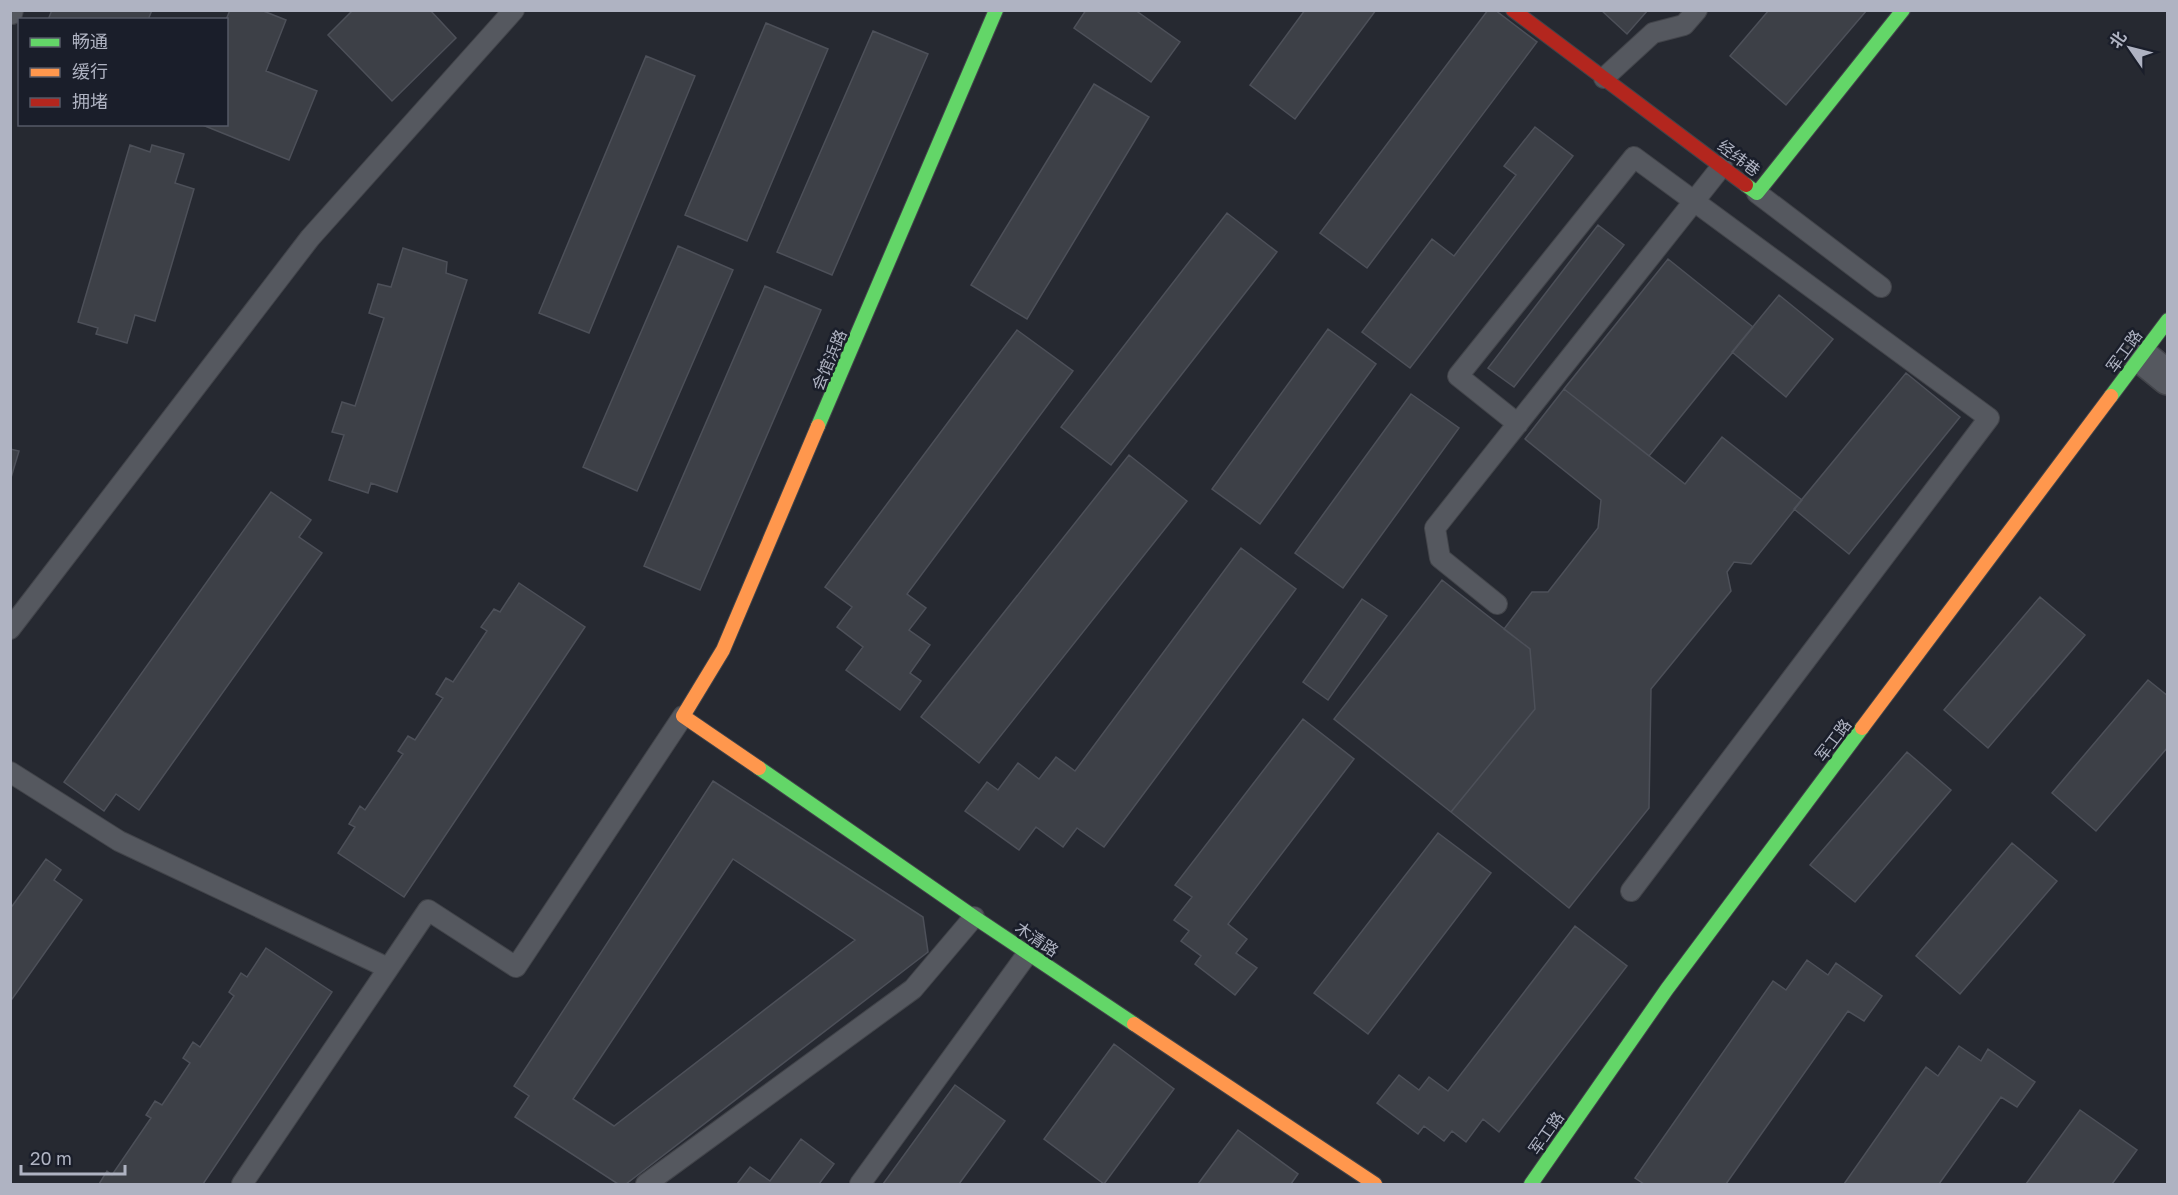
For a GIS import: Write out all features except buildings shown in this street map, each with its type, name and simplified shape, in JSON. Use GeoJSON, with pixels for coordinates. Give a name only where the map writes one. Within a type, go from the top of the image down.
{"type":"FeatureCollection","features":[{"type":"Feature","properties":{"kind":"street","name":"会馆浜路"},"geometry":{"type":"LineString","coordinates":[[683,717],[723,650],[996,10]]}},
{"type":"Feature","properties":{"kind":"street","name":"经纬巷"},"geometry":{"type":"LineString","coordinates":[[1513,10],[1757,193],[1903,10]]}},
{"type":"Feature","properties":{"kind":"street","name":"军工路"},"geometry":{"type":"LineString","coordinates":[[1531,1185],[1667,989],[2168,320]]}},
{"type":"Feature","properties":{"kind":"street"},"geometry":{"type":"LineString","coordinates":[[2141,356],[2168,378]]}},
{"type":"Feature","properties":{"kind":"street","name":"木清路"},"geometry":{"type":"LineString","coordinates":[[683,717],[1028,953],[1375,1185]]}},
{"type":"Feature","properties":{"kind":"lane"},"geometry":{"type":"LineString","coordinates":[[10,629],[310,238],[514,10]]}},
{"type":"Feature","properties":{"kind":"lane"},"geometry":{"type":"LineString","coordinates":[[1604,78],[1653,33],[1684,25],[1697,10]]}},
{"type":"Feature","properties":{"kind":"lane"},"geometry":{"type":"LineString","coordinates":[[1518,424],[1458,376],[1634,157],[1989,418],[1631,891]]}},
{"type":"Feature","properties":{"kind":"lane"},"geometry":{"type":"LineString","coordinates":[[1497,604],[1440,558],[1435,528],[1722,166]]}},
{"type":"Feature","properties":{"kind":"lane"},"geometry":{"type":"LineString","coordinates":[[1757,193],[1881,287]]}},
{"type":"Feature","properties":{"kind":"lane"},"geometry":{"type":"LineString","coordinates":[[242,1185],[428,910],[516,967],[683,717]]}},
{"type":"Feature","properties":{"kind":"lane"},"geometry":{"type":"LineString","coordinates":[[10,772],[119,841],[388,968]]}},
{"type":"Feature","properties":{"kind":"lane"},"geometry":{"type":"LineString","coordinates":[[646,1185],[913,989],[974,916]]}},
{"type":"Feature","properties":{"kind":"lane"},"geometry":{"type":"LineString","coordinates":[[860,1185],[1028,953]]}},
{"type":"Feature","properties":{"kind":"traffic: fast"},"geometry":{"type":"LineString","coordinates":[[818,426],[996,10]]}},
{"type":"Feature","properties":{"kind":"traffic: fast"},"geometry":{"type":"LineString","coordinates":[[1746,185],[1757,193],[1903,10]]}},
{"type":"Feature","properties":{"kind":"traffic: fast"},"geometry":{"type":"LineString","coordinates":[[2111,396],[2168,320]]}},
{"type":"Feature","properties":{"kind":"traffic: fast"},"geometry":{"type":"LineString","coordinates":[[1531,1184],[1667,989],[1862,728]]}},
{"type":"Feature","properties":{"kind":"traffic: fast"},"geometry":{"type":"LineString","coordinates":[[759,768],[974,917],[1134,1024]]}},
{"type":"Feature","properties":{"kind":"traffic: slow"},"geometry":{"type":"LineString","coordinates":[[1862,728],[2111,396]]}},
{"type":"Feature","properties":{"kind":"traffic: slow"},"geometry":{"type":"LineString","coordinates":[[759,768],[683,716],[723,650],[818,426]]}},
{"type":"Feature","properties":{"kind":"traffic: slow"},"geometry":{"type":"LineString","coordinates":[[1134,1024],[1375,1184]]}},
{"type":"Feature","properties":{"kind":"traffic: jam"},"geometry":{"type":"LineString","coordinates":[[1513,10],[1746,185]]}}]}
